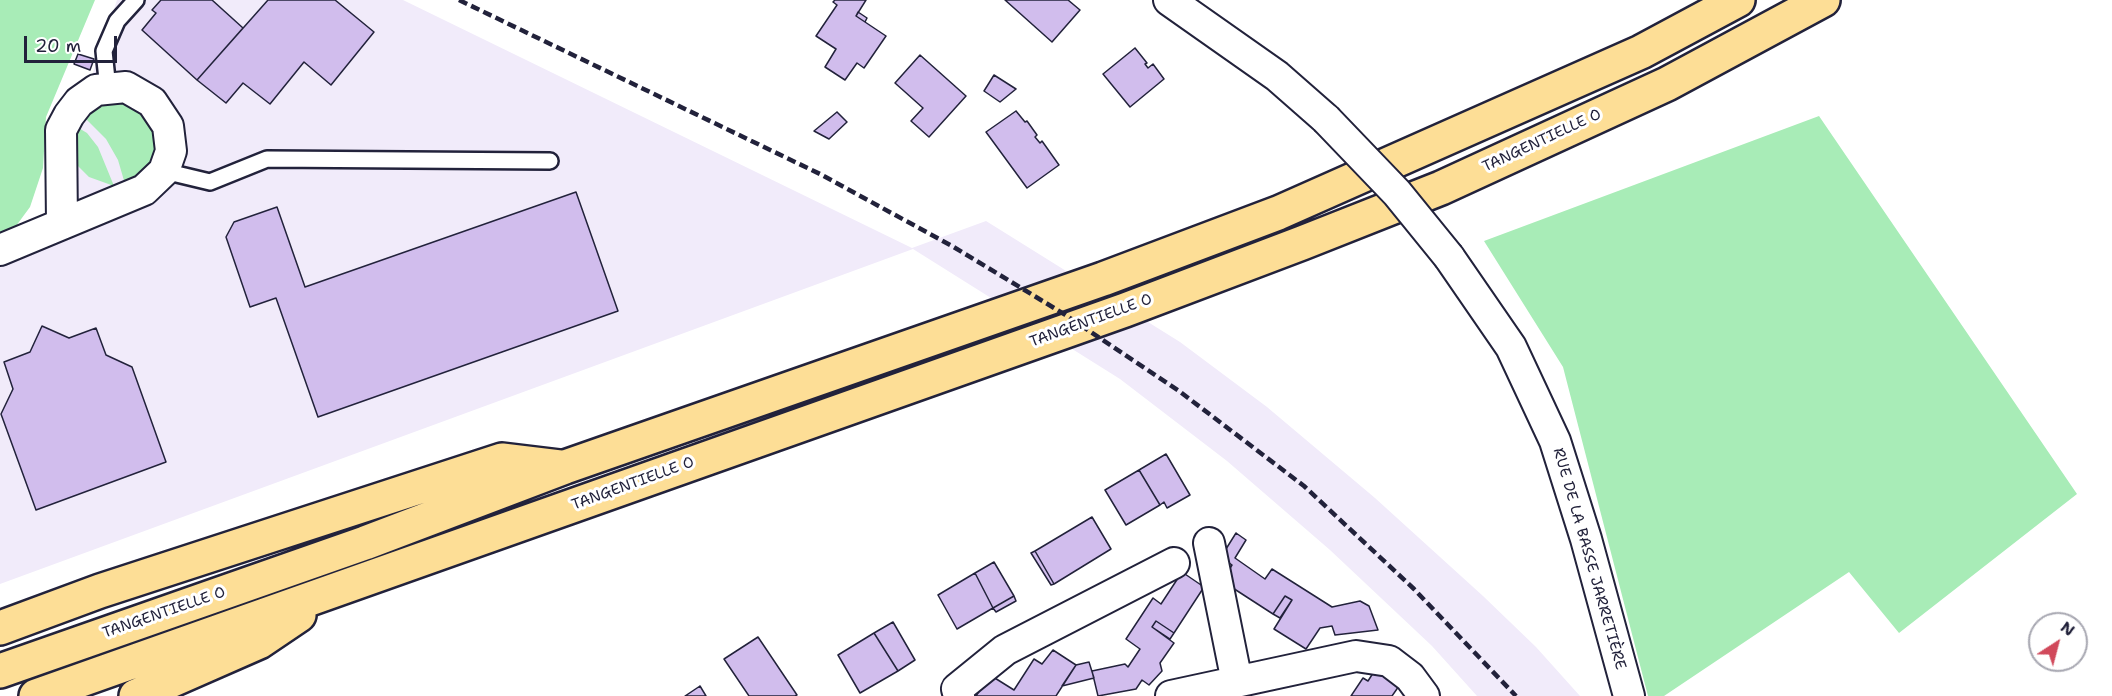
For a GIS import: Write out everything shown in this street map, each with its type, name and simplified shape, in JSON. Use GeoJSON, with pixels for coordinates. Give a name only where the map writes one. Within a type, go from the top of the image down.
{"type":"FeatureCollection","features":[{"type":"Feature","properties":{"kind":"main road","name":"TANGENTIELLE O"},"geometry":{"type":"LineString","coordinates":[[0,671],[365,543],[565,467],[1103,279],[1278,213],[1641,52],[1738,0]]}},
{"type":"Feature","properties":{"kind":"main road","name":"TANGENTIELLE O"},"geometry":{"type":"LineString","coordinates":[[337,589],[1125,310],[1441,188],[1666,84],[1823,0]]}},
{"type":"Feature","properties":{"kind":"main road"},"geometry":{"type":"LineString","coordinates":[[0,628],[100,591],[502,460],[565,467]]}},
{"type":"Feature","properties":{"kind":"main road"},"geometry":{"type":"LineString","coordinates":[[36,696],[337,589]]}},
{"type":"Feature","properties":{"kind":"main road"},"geometry":{"type":"LineString","coordinates":[[136,696],[259,642],[337,589]]}},
{"type":"Feature","properties":{"kind":"street","name":"RUE DE LA BASSE JARRETIÈRE"},"geometry":{"type":"LineString","coordinates":[[1169,0],[1277,76],[1326,119],[1390,186],[1449,257],[1511,347],[1555,441],[1586,539],[1629,696]]}},
{"type":"Feature","properties":{"kind":"street"},"geometry":{"type":"LineString","coordinates":[[0,250],[144,190],[164,171],[171,151],[168,126],[152,102],[126,87],[96,90],[79,102],[61,130],[62,223]]}},
{"type":"Feature","properties":{"kind":"street"},"geometry":{"type":"LineString","coordinates":[[1209,543],[1237,682]]}},
{"type":"Feature","properties":{"kind":"street"},"geometry":{"type":"LineString","coordinates":[[959,696],[957,689],[1005,650],[1174,563]]}},
{"type":"Feature","properties":{"kind":"street"},"geometry":{"type":"LineString","coordinates":[[1172,696],[1356,656],[1389,662],[1410,677],[1424,696]]}},
{"type":"Feature","properties":{"kind":"lane"},"geometry":{"type":"LineString","coordinates":[[108,89],[104,51],[117,21],[136,0]]}},
{"type":"Feature","properties":{"kind":"lane"},"geometry":{"type":"LineString","coordinates":[[164,171],[210,182],[267,159],[550,161]]}},
{"type":"Feature","properties":{"kind":"shaded area"},"geometry":{"type":"Polygon","coordinates":[[[117,0],[403,0],[912,248],[986,221],[1180,342],[1267,407],[1375,498],[1483,596],[1536,647],[1580,696],[1477,696],[1432,646],[1330,550],[1227,461],[1120,379],[913,249],[0,584],[0,239],[44,221],[117,0]]]}},
{"type":"Feature","properties":{"kind":"green space"},"geometry":{"type":"Polygon","coordinates":[[[0,0],[95,0],[46,117],[43,168],[30,207],[16,226],[0,233],[0,0]]]}},
{"type":"Feature","properties":{"kind":"green space"},"geometry":{"type":"Polygon","coordinates":[[[116,102],[134,107],[148,118],[157,136],[156,156],[147,172],[125,184],[118,160],[106,139],[84,117],[98,105],[116,102]]]}},
{"type":"Feature","properties":{"kind":"green space"},"geometry":{"type":"Polygon","coordinates":[[[1819,116],[2077,494],[1899,633],[1849,572],[1664,696],[1648,696],[1563,367],[1484,241],[1819,116]]]}},
{"type":"Feature","properties":{"kind":"green space"},"geometry":{"type":"Polygon","coordinates":[[[77,127],[87,133],[98,147],[114,186],[89,177],[78,166],[73,153],[77,127]]]}},
{"type":"Feature","properties":{"kind":"building"},"geometry":{"type":"Polygon","coordinates":[[[161,0],[212,0],[243,28],[197,80],[142,30],[156,13],[152,10],[161,0]]]}},
{"type":"Feature","properties":{"kind":"building"},"geometry":{"type":"Polygon","coordinates":[[[268,0],[335,0],[374,32],[331,85],[304,62],[270,104],[243,83],[226,103],[197,80],[268,0]]]}},
{"type":"Feature","properties":{"kind":"building"},"geometry":{"type":"Polygon","coordinates":[[[835,0],[866,0],[856,16],[886,36],[864,68],[857,63],[845,80],[825,67],[836,49],[816,36],[837,5],[833,2],[835,0]]]}},
{"type":"Feature","properties":{"kind":"building"},"geometry":{"type":"Polygon","coordinates":[[[1005,0],[1068,0],[1080,10],[1052,42],[1005,0]]]}},
{"type":"Feature","properties":{"kind":"building"},"geometry":{"type":"Polygon","coordinates":[[[858,12],[867,18],[865,22],[856,16],[858,12]]]}},
{"type":"Feature","properties":{"kind":"building"},"geometry":{"type":"Polygon","coordinates":[[[1135,48],[1147,63],[1145,64],[1148,68],[1153,64],[1164,79],[1130,107],[1103,74],[1135,48]]]}},
{"type":"Feature","properties":{"kind":"building"},"geometry":{"type":"Polygon","coordinates":[[[78,54],[94,59],[90,70],[74,64],[78,54]]]}},
{"type":"Feature","properties":{"kind":"building"},"geometry":{"type":"Polygon","coordinates":[[[920,55],[966,96],[929,137],[911,121],[923,108],[895,83],[920,55]]]}},
{"type":"Feature","properties":{"kind":"building"},"geometry":{"type":"Polygon","coordinates":[[[994,75],[1016,89],[1000,102],[984,91],[994,75]]]}},
{"type":"Feature","properties":{"kind":"building"},"geometry":{"type":"Polygon","coordinates":[[[1016,111],[1025,122],[1027,121],[1037,135],[1035,137],[1040,143],[1042,141],[1059,165],[1027,188],[986,132],[1016,111]]]}},
{"type":"Feature","properties":{"kind":"building"},"geometry":{"type":"Polygon","coordinates":[[[837,112],[847,122],[829,139],[814,131],[837,112]]]}},
{"type":"Feature","properties":{"kind":"building"},"geometry":{"type":"Polygon","coordinates":[[[576,192],[618,311],[318,417],[276,298],[250,307],[226,237],[234,222],[277,207],[305,287],[576,192]]]}},
{"type":"Feature","properties":{"kind":"building"},"geometry":{"type":"Polygon","coordinates":[[[42,326],[69,338],[96,328],[106,355],[132,367],[166,462],[36,510],[1,414],[13,389],[4,362],[30,352],[42,326]]]}},
{"type":"Feature","properties":{"kind":"building"},"geometry":{"type":"Polygon","coordinates":[[[1166,454],[1190,495],[1167,508],[1164,502],[1160,505],[1139,470],[1166,454]]]}},
{"type":"Feature","properties":{"kind":"building"},"geometry":{"type":"Polygon","coordinates":[[[1139,470],[1160,505],[1126,525],[1105,490],[1139,470]]]}},
{"type":"Feature","properties":{"kind":"building"},"geometry":{"type":"Polygon","coordinates":[[[1092,517],[1111,549],[1054,584],[1035,551],[1092,517]]]}},
{"type":"Feature","properties":{"kind":"building"},"geometry":{"type":"Polygon","coordinates":[[[1236,533],[1246,540],[1235,558],[1265,579],[1272,569],[1332,607],[1360,601],[1369,606],[1378,630],[1335,635],[1332,626],[1320,628],[1306,649],[1274,629],[1292,600],[1285,596],[1273,614],[1222,581],[1232,565],[1221,557],[1236,533]]]}},
{"type":"Feature","properties":{"kind":"building"},"geometry":{"type":"Polygon","coordinates":[[[1035,551],[1054,584],[1051,585],[1031,553],[1035,551]]]}},
{"type":"Feature","properties":{"kind":"building"},"geometry":{"type":"Polygon","coordinates":[[[994,562],[1014,596],[993,608],[975,573],[994,562]]]}},
{"type":"Feature","properties":{"kind":"building"},"geometry":{"type":"Polygon","coordinates":[[[1182,572],[1204,587],[1174,633],[1156,621],[1152,627],[1174,643],[1160,663],[1162,671],[1149,685],[1142,680],[1136,689],[1098,696],[1092,671],[1125,664],[1128,667],[1140,649],[1126,639],[1153,598],[1161,604],[1182,572]]]}},
{"type":"Feature","properties":{"kind":"building"},"geometry":{"type":"Polygon","coordinates":[[[975,573],[993,608],[957,629],[938,595],[975,573]]]}},
{"type":"Feature","properties":{"kind":"building"},"geometry":{"type":"Polygon","coordinates":[[[1014,596],[1016,601],[996,612],[993,608],[1014,596]]]}},
{"type":"Feature","properties":{"kind":"building"},"geometry":{"type":"Polygon","coordinates":[[[1285,596],[1292,600],[1280,618],[1273,614],[1285,596]]]}},
{"type":"Feature","properties":{"kind":"building"},"geometry":{"type":"Polygon","coordinates":[[[1156,621],[1174,633],[1170,639],[1152,627],[1156,621]]]}},
{"type":"Feature","properties":{"kind":"building"},"geometry":{"type":"Polygon","coordinates":[[[893,622],[915,660],[898,671],[874,633],[893,622]]]}},
{"type":"Feature","properties":{"kind":"building"},"geometry":{"type":"Polygon","coordinates":[[[874,633],[898,671],[860,693],[838,655],[874,633]]]}},
{"type":"Feature","properties":{"kind":"building"},"geometry":{"type":"Polygon","coordinates":[[[758,637],[797,695],[749,696],[724,659],[758,637]]]}},
{"type":"Feature","properties":{"kind":"building"},"geometry":{"type":"Polygon","coordinates":[[[1053,650],[1076,665],[1056,696],[976,696],[990,675],[1014,690],[1034,659],[1042,664],[1053,650]]]}},
{"type":"Feature","properties":{"kind":"building"},"geometry":{"type":"Polygon","coordinates":[[[1089,662],[1094,678],[1062,686],[1076,665],[1089,662]]]}},
{"type":"Feature","properties":{"kind":"building"},"geometry":{"type":"Polygon","coordinates":[[[1375,670],[1399,686],[1392,696],[1351,696],[1363,678],[1368,681],[1375,670]]]}},
{"type":"Feature","properties":{"kind":"building"},"geometry":{"type":"Polygon","coordinates":[[[700,686],[706,696],[685,696],[700,686]]]}},
{"type":"Feature","properties":{"kind":"railway"},"geometry":{"type":"LineString","coordinates":[[459,0],[820,174],[952,246],[1064,314],[1179,391],[1304,486],[1414,589],[1516,696]]}}]}
